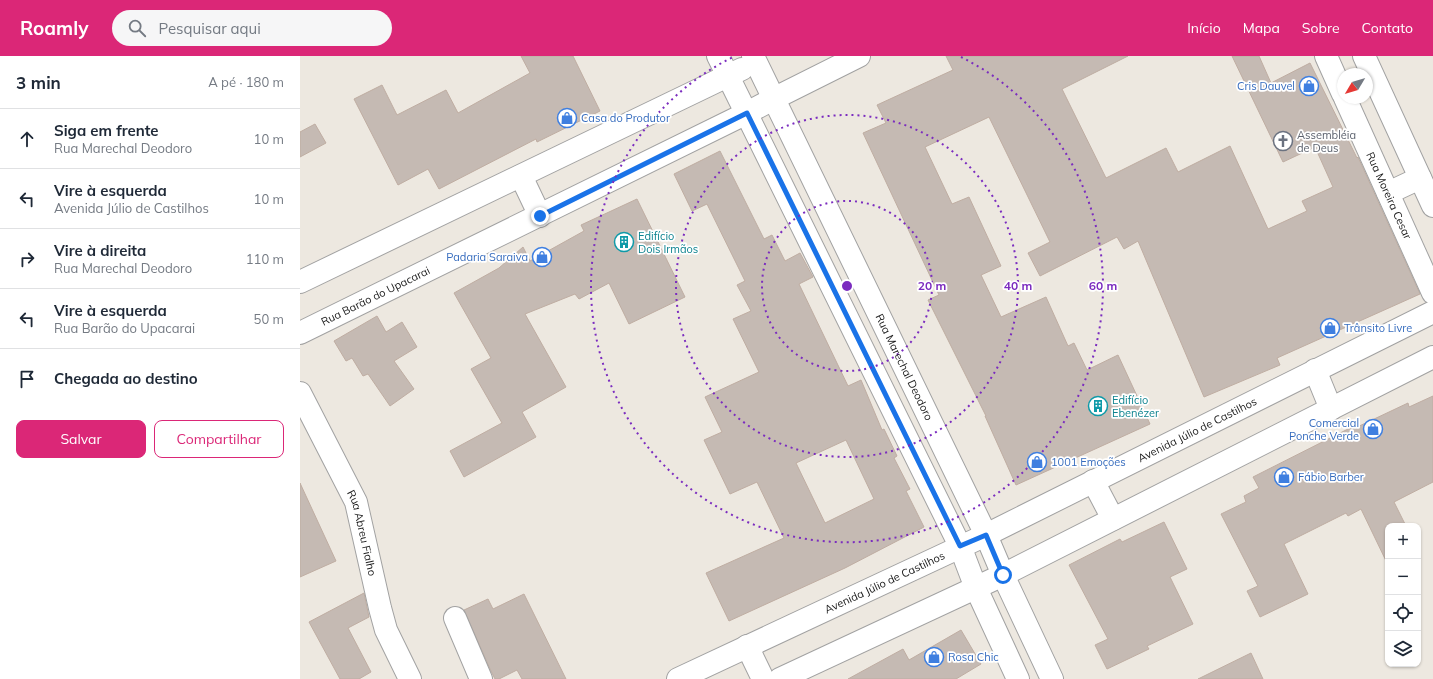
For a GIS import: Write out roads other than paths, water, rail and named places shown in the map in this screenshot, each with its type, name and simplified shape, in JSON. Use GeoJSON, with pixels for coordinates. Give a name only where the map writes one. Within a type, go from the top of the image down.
{"type":"FeatureCollection","features":[{"type":"Feature","properties":{"kind":"street"},"geometry":{"type":"LineString","coordinates":[[718,56],[960,546],[976,588],[1018,679]]}},
{"type":"Feature","properties":{"kind":"street","name":"Rua Barão do Upacarai"},"geometry":{"type":"LineString","coordinates":[[300,333],[540,216],[859,56]]}},
{"type":"Feature","properties":{"kind":"street"},"geometry":{"type":"LineString","coordinates":[[1326,56],[1337,81]]}},
{"type":"Feature","properties":{"kind":"street"},"geometry":{"type":"LineString","coordinates":[[1364,56],[1433,206]]}},
{"type":"Feature","properties":{"kind":"street"},"geometry":{"type":"LineString","coordinates":[[300,282],[729,77],[759,58]]}},
{"type":"Feature","properties":{"kind":"street","name":"Rua Marechal Deodoro"},"geometry":{"type":"LineString","coordinates":[[759,58],[775,98],[986,535],[1003,575],[1052,679]]}},
{"type":"Feature","properties":{"kind":"street","name":"Rua Moreira Cesar"},"geometry":{"type":"LineString","coordinates":[[1348,104],[1433,293]]}},
{"type":"Feature","properties":{"kind":"street"},"geometry":{"type":"LineString","coordinates":[[521,176],[540,216]]}},
{"type":"Feature","properties":{"kind":"street"},"geometry":{"type":"LineString","coordinates":[[1388,193],[1420,178]]}},
{"type":"Feature","properties":{"kind":"street","name":"Avenida Júlio de Castilhos"},"geometry":{"type":"LineString","coordinates":[[678,679],[986,535],[1433,312]]}},
{"type":"Feature","properties":{"kind":"street"},"geometry":{"type":"LineString","coordinates":[[854,331],[881,317]]}},
{"type":"Feature","properties":{"kind":"street"},"geometry":{"type":"LineString","coordinates":[[780,679],[1003,575],[1433,357]]}},
{"type":"Feature","properties":{"kind":"street"},"geometry":{"type":"LineString","coordinates":[[1315,370],[1331,409]]}},
{"type":"Feature","properties":{"kind":"street","name":"Rua Abreu Fialho"},"geometry":{"type":"LineString","coordinates":[[300,393],[356,502],[386,630],[410,679]]}},
{"type":"Feature","properties":{"kind":"street"},"geometry":{"type":"LineString","coordinates":[[1094,481],[1113,519]]}},
{"type":"Feature","properties":{"kind":"street"},"geometry":{"type":"LineString","coordinates":[[455,618],[481,679]]}},
{"type":"Feature","properties":{"kind":"street"},"geometry":{"type":"LineString","coordinates":[[747,646],[763,679]]}},
{"type":"Feature","properties":{"kind":"place","name":"Cris Dauvel"},"geometry":{"type":"Point","coordinates":[1309,86]}},
{"type":"Feature","properties":{"kind":"place","name":"Casa do Produtor"},"geometry":{"type":"Point","coordinates":[567,118]}},
{"type":"Feature","properties":{"kind":"place","name":"Assembléia de Deus"},"geometry":{"type":"Point","coordinates":[1283,141]}},
{"type":"Feature","properties":{"kind":"place","name":"Edifício Dois Irmãos"},"geometry":{"type":"Point","coordinates":[624,242]}},
{"type":"Feature","properties":{"kind":"place","name":"Padaria Saraiva"},"geometry":{"type":"Point","coordinates":[542,257]}},
{"type":"Feature","properties":{"kind":"place","name":"Trânsito Livre"},"geometry":{"type":"Point","coordinates":[1330,328]}},
{"type":"Feature","properties":{"kind":"place","name":"Edifício Ebenézer"},"geometry":{"type":"Point","coordinates":[1098,406]}},
{"type":"Feature","properties":{"kind":"place","name":"Comercial Ponche Verde"},"geometry":{"type":"Point","coordinates":[1373,429]}},
{"type":"Feature","properties":{"kind":"place","name":"1001 Emoções"},"geometry":{"type":"Point","coordinates":[1037,462]}},
{"type":"Feature","properties":{"kind":"place","name":"Fábio Barber"},"geometry":{"type":"Point","coordinates":[1284,477]}},
{"type":"Feature","properties":{"kind":"place","name":"Rosa Chic"},"geometry":{"type":"Point","coordinates":[934,657]}}]}
